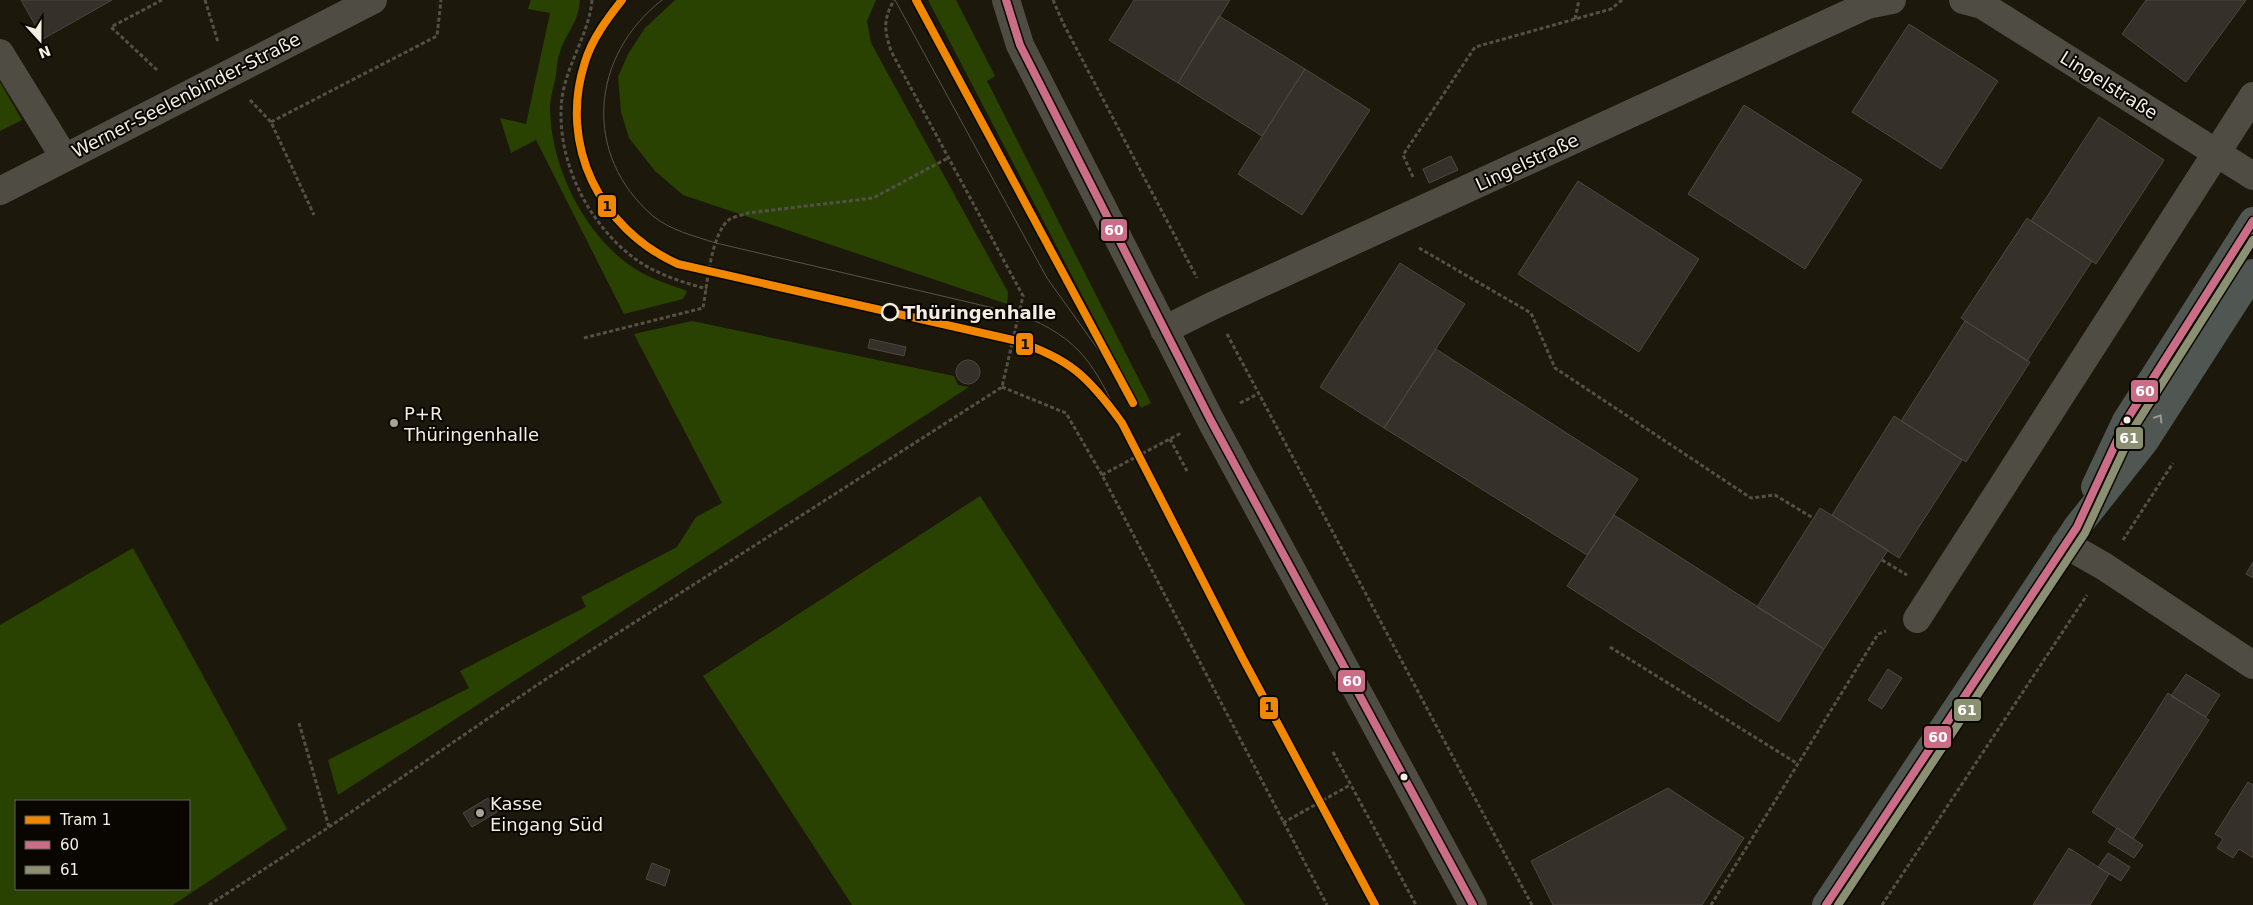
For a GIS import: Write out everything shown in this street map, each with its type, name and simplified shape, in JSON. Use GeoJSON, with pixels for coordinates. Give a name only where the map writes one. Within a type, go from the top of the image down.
{"type":"FeatureCollection","features":[{"type":"Feature","properties":{"kind":"main road"},"geometry":{"type":"LineString","coordinates":[[2071,535],[2126,421],[2253,221]]}},
{"type":"Feature","properties":{"kind":"main road"},"geometry":{"type":"LineString","coordinates":[[1826,905],[2071,535],[2145,441],[2253,273]]}},
{"type":"Feature","properties":{"kind":"street","name":"Werner-Seelenbinder-Straße"},"geometry":{"type":"LineString","coordinates":[[0,191],[373,0]]}},
{"type":"Feature","properties":{"kind":"street"},"geometry":{"type":"LineString","coordinates":[[1006,0],[1020,46],[1164,330],[1210,419],[1473,905]]}},
{"type":"Feature","properties":{"kind":"street","name":"Lingelstraße"},"geometry":{"type":"LineString","coordinates":[[1164,330],[1212,306],[1867,5],[1892,0]]}},
{"type":"Feature","properties":{"kind":"street","name":"Lingelstraße"},"geometry":{"type":"LineString","coordinates":[[1963,0],[1982,5],[2253,176]]}},
{"type":"Feature","properties":{"kind":"street"},"geometry":{"type":"LineString","coordinates":[[0,52],[64,157]]}},
{"type":"Feature","properties":{"kind":"street"},"geometry":{"type":"LineString","coordinates":[[1917,618],[2253,96]]}},
{"type":"Feature","properties":{"kind":"street"},"geometry":{"type":"LineString","coordinates":[[2071,535],[2105,567],[2253,665]]}},
{"type":"Feature","properties":{"kind":"path"},"geometry":{"type":"LineString","coordinates":[[152,0],[154,4]]}},
{"type":"Feature","properties":{"kind":"path"},"geometry":{"type":"LineString","coordinates":[[157,70],[110,27],[162,0]]}},
{"type":"Feature","properties":{"kind":"path"},"geometry":{"type":"LineString","coordinates":[[205,0],[216,38],[246,97],[271,122],[314,215]]}},
{"type":"Feature","properties":{"kind":"path"},"geometry":{"type":"LineString","coordinates":[[271,122],[437,36],[441,0]]}},
{"type":"Feature","properties":{"kind":"path"},"geometry":{"type":"LineString","coordinates":[[592,0],[591,18],[573,55],[562,97],[561,131],[572,176],[596,220],[634,258],[675,280],[707,290]]}},
{"type":"Feature","properties":{"kind":"path"},"geometry":{"type":"LineString","coordinates":[[209,905],[329,827],[543,681],[1002,387],[1023,296],[891,51],[885,33],[886,15],[894,0]]}},
{"type":"Feature","properties":{"kind":"path"},"geometry":{"type":"LineString","coordinates":[[1053,0],[1063,23],[1212,306],[1532,905]]}},
{"type":"Feature","properties":{"kind":"path"},"geometry":{"type":"LineString","coordinates":[[1575,19],[1579,0]]}},
{"type":"Feature","properties":{"kind":"path"},"geometry":{"type":"LineString","coordinates":[[1412,142],[1475,47],[1610,9],[1622,0]]}},
{"type":"Feature","properties":{"kind":"path"},"geometry":{"type":"LineString","coordinates":[[584,338],[703,308],[720,230],[730,219],[748,213],[873,198],[948,158]]}},
{"type":"Feature","properties":{"kind":"path"},"geometry":{"type":"LineString","coordinates":[[1384,228],[1531,313],[1555,368],[1751,498],[1775,495],[1813,518]]}},
{"type":"Feature","properties":{"kind":"path"},"geometry":{"type":"LineString","coordinates":[[1002,387],[1066,413],[1102,475],[1283,824],[1328,905]]}},
{"type":"Feature","properties":{"kind":"path"},"geometry":{"type":"LineString","coordinates":[[1102,475],[1170,438],[1187,471]]}},
{"type":"Feature","properties":{"kind":"path"},"geometry":{"type":"LineString","coordinates":[[1882,905],[2174,462]]}},
{"type":"Feature","properties":{"kind":"path"},"geometry":{"type":"LineString","coordinates":[[1711,905],[1878,634],[1917,618]]}},
{"type":"Feature","properties":{"kind":"path"},"geometry":{"type":"LineString","coordinates":[[1610,647],[1798,764]]}},
{"type":"Feature","properties":{"kind":"path"},"geometry":{"type":"LineString","coordinates":[[299,723],[329,827]]}},
{"type":"Feature","properties":{"kind":"path"},"geometry":{"type":"LineString","coordinates":[[1333,752],[1416,905]]}},
{"type":"Feature","properties":{"kind":"path"},"geometry":{"type":"LineString","coordinates":[[1283,824],[1350,785]]}},
{"type":"Feature","properties":{"kind":"green space"},"geometry":{"type":"Polygon","coordinates":[[[531,0],[580,0],[577,16],[559,55],[550,109],[556,152],[572,195],[583,215],[611,250],[642,273],[687,291],[683,299],[624,314],[536,140],[511,153],[500,118],[526,124],[550,13],[528,9],[531,0]]]}},
{"type":"Feature","properties":{"kind":"green space"},"geometry":{"type":"Polygon","coordinates":[[[675,0],[876,0],[867,21],[871,43],[1008,292],[1007,304],[683,195],[655,171],[629,138],[621,112],[618,77],[628,54],[645,28],[675,0]]]}},
{"type":"Feature","properties":{"kind":"green space"},"geometry":{"type":"Polygon","coordinates":[[[928,0],[956,0],[995,76],[987,81],[1151,403],[1141,408],[928,0]]]}},
{"type":"Feature","properties":{"kind":"green space"},"geometry":{"type":"Polygon","coordinates":[[[0,82],[22,120],[0,131],[0,82]]]}},
{"type":"Feature","properties":{"kind":"green space"},"geometry":{"type":"Polygon","coordinates":[[[692,321],[954,376],[958,385],[969,387],[338,795],[328,760],[469,688],[460,671],[586,607],[581,597],[677,547],[696,517],[722,503],[634,334],[692,321]]]}},
{"type":"Feature","properties":{"kind":"green space"},"geometry":{"type":"Polygon","coordinates":[[[980,496],[1245,905],[852,905],[703,676],[980,496]]]}},
{"type":"Feature","properties":{"kind":"green space"},"geometry":{"type":"Polygon","coordinates":[[[133,548],[287,829],[173,905],[0,905],[0,625],[133,548]]]}},
{"type":"Feature","properties":{"kind":"building"},"geometry":{"type":"Polygon","coordinates":[[[21,0],[112,0],[43,39],[21,0]]]}},
{"type":"Feature","properties":{"kind":"building"},"geometry":{"type":"Polygon","coordinates":[[[1134,0],[1230,0],[1178,83],[1109,40],[1134,0]]]}},
{"type":"Feature","properties":{"kind":"building"},"geometry":{"type":"Polygon","coordinates":[[[2146,0],[2246,0],[2186,82],[2122,34],[2146,0]]]}},
{"type":"Feature","properties":{"kind":"building"},"geometry":{"type":"Polygon","coordinates":[[[1219,16],[1305,69],[1262,136],[1178,83],[1219,16]]]}},
{"type":"Feature","properties":{"kind":"building"},"geometry":{"type":"Polygon","coordinates":[[[1909,24],[1998,81],[1941,169],[1852,112],[1909,24]]]}},
{"type":"Feature","properties":{"kind":"building"},"geometry":{"type":"Polygon","coordinates":[[[1305,69],[1370,110],[1302,215],[1238,174],[1305,69]]]}},
{"type":"Feature","properties":{"kind":"building"},"geometry":{"type":"Polygon","coordinates":[[[1744,105],[1862,180],[1805,269],[1688,194],[1744,105]]]}},
{"type":"Feature","properties":{"kind":"building"},"geometry":{"type":"Polygon","coordinates":[[[2099,117],[2164,160],[2096,264],[2031,221],[2099,117]]]}},
{"type":"Feature","properties":{"kind":"building"},"geometry":{"type":"Polygon","coordinates":[[[1451,156],[1458,170],[1429,183],[1423,169],[1451,156]]]}},
{"type":"Feature","properties":{"kind":"building"},"geometry":{"type":"Polygon","coordinates":[[[1578,181],[1699,259],[1639,352],[1518,274],[1578,181]]]}},
{"type":"Feature","properties":{"kind":"building"},"geometry":{"type":"Polygon","coordinates":[[[2027,218],[2092,261],[2027,361],[1961,318],[2027,218]]]}},
{"type":"Feature","properties":{"kind":"building"},"geometry":{"type":"Polygon","coordinates":[[[1400,263],[1465,304],[1384,428],[1320,387],[1400,263]]]}},
{"type":"Feature","properties":{"kind":"building"},"geometry":{"type":"Polygon","coordinates":[[[1965,321],[2030,362],[1966,462],[1901,421],[1965,321]]]}},
{"type":"Feature","properties":{"kind":"building"},"geometry":{"type":"Polygon","coordinates":[[[870,339],[906,347],[904,356],[868,348],[870,339]]]}},
{"type":"Feature","properties":{"kind":"building"},"geometry":{"type":"Polygon","coordinates":[[[1436,349],[1638,479],[1587,555],[1384,428],[1436,349]]]}},
{"type":"Feature","properties":{"kind":"building"},"geometry":{"type":"Polygon","coordinates":[[[968,360],[973,361],[979,367],[979,377],[973,383],[968,384],[963,383],[957,377],[956,372],[957,367],[963,361],[968,360]]]}},
{"type":"Feature","properties":{"kind":"building"},"geometry":{"type":"Polygon","coordinates":[[[1894,416],[1962,460],[1899,558],[1832,515],[1894,416]]]}},
{"type":"Feature","properties":{"kind":"building"},"geometry":{"type":"Polygon","coordinates":[[[1820,508],[1888,550],[1824,649],[1757,607],[1820,508]]]}},
{"type":"Feature","properties":{"kind":"building"},"geometry":{"type":"Polygon","coordinates":[[[1614,515],[1824,649],[1779,722],[1567,586],[1614,515]]]}},
{"type":"Feature","properties":{"kind":"building"},"geometry":{"type":"Polygon","coordinates":[[[2253,562],[2253,578],[2246,574],[2253,562]]]}},
{"type":"Feature","properties":{"kind":"building"},"geometry":{"type":"Polygon","coordinates":[[[1888,669],[1902,678],[1882,709],[1868,700],[1888,669]]]}},
{"type":"Feature","properties":{"kind":"building"},"geometry":{"type":"Polygon","coordinates":[[[2186,674],[2220,695],[2206,717],[2171,696],[2186,674]]]}},
{"type":"Feature","properties":{"kind":"building"},"geometry":{"type":"Polygon","coordinates":[[[2168,693],[2209,720],[2133,839],[2092,812],[2168,693]]]}},
{"type":"Feature","properties":{"kind":"building"},"geometry":{"type":"Polygon","coordinates":[[[2248,782],[2253,785],[2253,858],[2239,849],[2233,858],[2217,848],[2223,839],[2215,834],[2248,782]]]}},
{"type":"Feature","properties":{"kind":"building"},"geometry":{"type":"Polygon","coordinates":[[[1668,788],[1744,838],[1702,905],[1553,905],[1531,861],[1668,788]]]}},
{"type":"Feature","properties":{"kind":"building","name":"Kasse Eingang Süd"},"geometry":{"type":"Polygon","coordinates":[[[488,798],[497,812],[472,827],[463,813],[488,798]]]}},
{"type":"Feature","properties":{"kind":"building"},"geometry":{"type":"Polygon","coordinates":[[[2117,828],[2143,845],[2134,858],[2108,842],[2117,828]]]}},
{"type":"Feature","properties":{"kind":"building"},"geometry":{"type":"Polygon","coordinates":[[[2069,848],[2109,874],[2090,905],[2033,905],[2069,848]]]}},
{"type":"Feature","properties":{"kind":"building"},"geometry":{"type":"Polygon","coordinates":[[[2108,853],[2130,867],[2121,881],[2098,867],[2108,853]]]}},
{"type":"Feature","properties":{"kind":"building"},"geometry":{"type":"Polygon","coordinates":[[[652,863],[670,870],[665,886],[646,879],[652,863]]]}},
{"type":"Feature","properties":{"kind":"tram line","name":"1"},"geometry":{"type":"LineString","coordinates":[[622,0],[592,45],[585,62],[578,93],[577,124],[582,153],[592,181],[607,207],[627,229],[651,249],[678,264],[1013,340],[1049,354],[1076,371],[1098,393],[1122,423],[1242,657],[1375,905]]}},
{"type":"Feature","properties":{"kind":"tram line"},"geometry":{"type":"LineString","coordinates":[[662,0],[638,23],[620,49],[609,77],[604,106],[606,136],[614,164],[630,192],[653,216],[675,229],[716,243],[1019,314],[1040,323],[1058,333],[1084,356],[1103,385],[1122,423]]}},
{"type":"Feature","properties":{"kind":"tram line"},"geometry":{"type":"LineString","coordinates":[[895,0],[1047,278],[1125,387]]}},
{"type":"Feature","properties":{"kind":"tram line","name":"1"},"geometry":{"type":"LineString","coordinates":[[916,0],[1133,403]]}},
{"type":"Feature","properties":{"kind":"transit line","name":"60"},"geometry":{"type":"LineString","coordinates":[[1006,0],[1020,45],[1210,419],[1473,905]]}},
{"type":"Feature","properties":{"kind":"transit line","name":"60"},"geometry":{"type":"LineString","coordinates":[[1826,905],[2077,527],[2126,421],[2253,221]]}},
{"type":"Feature","properties":{"kind":"transit line","name":"61"},"geometry":{"type":"LineString","coordinates":[[1838,905],[2085,533],[2135,426],[2253,240]]}},
{"type":"Feature","properties":{"kind":"place","name":"Thüringenhalle"},"geometry":{"type":"Point","coordinates":[890,312]}},
{"type":"Feature","properties":{"kind":"place","name":"P+R Thüringenhalle"},"geometry":{"type":"Point","coordinates":[394,423]}},
{"type":"Feature","properties":{"kind":"place","name":"Kasse Eingang Süd"},"geometry":{"type":"Point","coordinates":[480,813]}}]}
